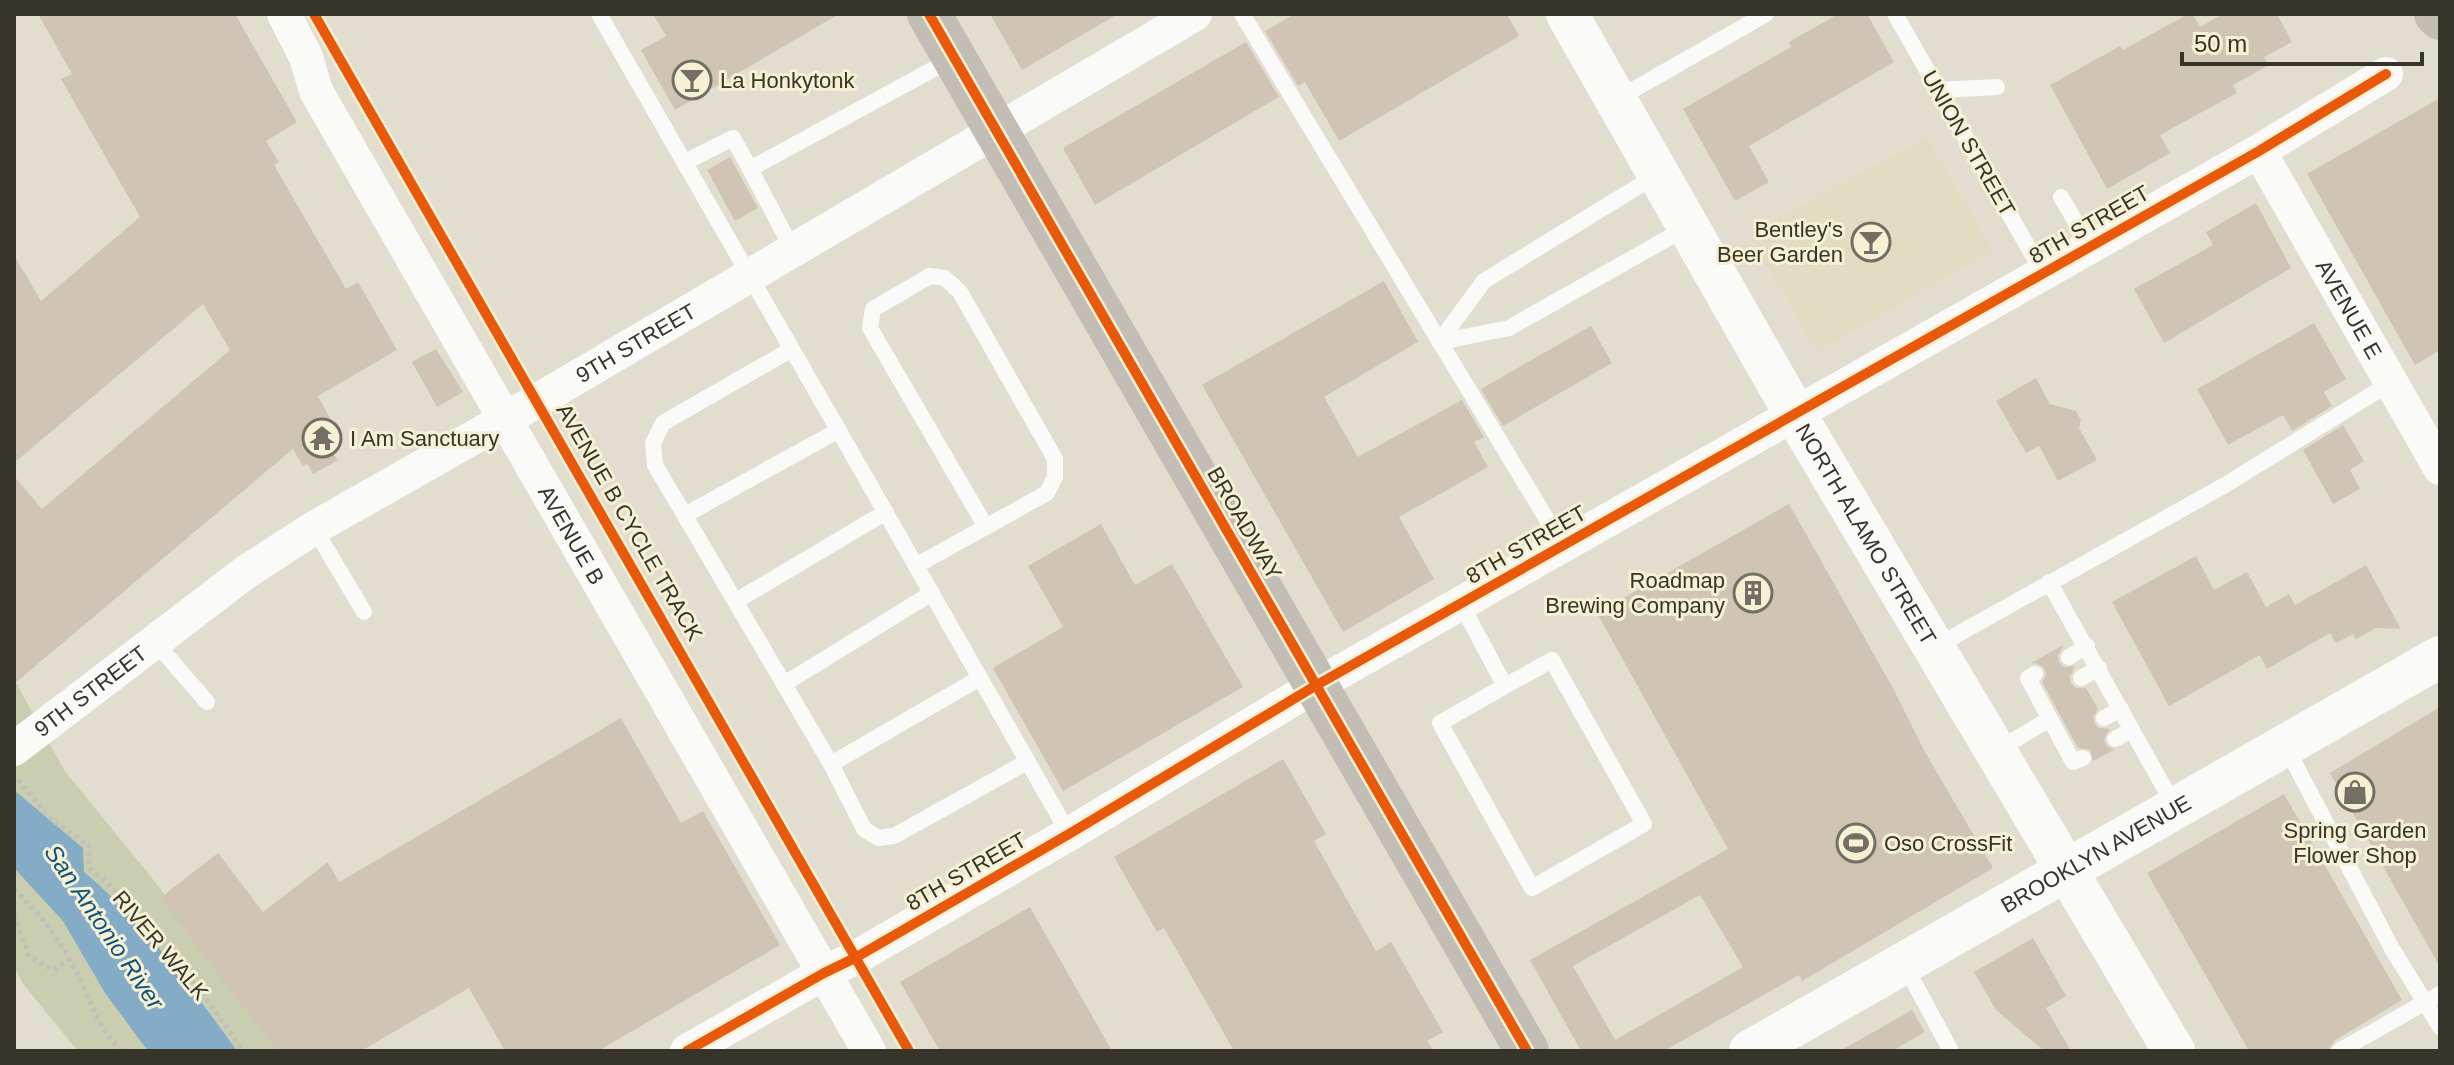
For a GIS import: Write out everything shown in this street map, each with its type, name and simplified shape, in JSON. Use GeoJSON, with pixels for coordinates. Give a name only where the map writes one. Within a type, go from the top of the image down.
{"type":"FeatureCollection","features":[{"type":"Feature","properties":{"kind":"main road","name":"BROADWAY"},"geometry":{"type":"LineString","coordinates":[[929,14],[1527,1051]]}},
{"type":"Feature","properties":{"kind":"street","name":"AVENUE B"},"geometry":{"type":"LineString","coordinates":[[284,14],[306,57],[316,91],[869,1051]]}},
{"type":"Feature","properties":{"kind":"street","name":"9TH STREET"},"geometry":{"type":"LineString","coordinates":[[23,742],[246,572],[314,528],[506,419],[1195,14]]}},
{"type":"Feature","properties":{"kind":"street","name":"NORTH ALAMO STREET"},"geometry":{"type":"LineString","coordinates":[[1567,14],[1795,414],[2174,1051]]}},
{"type":"Feature","properties":{"kind":"street","name":"8TH STREET"},"geometry":{"type":"LineString","coordinates":[[687,1051],[1069,834],[1315,686],[2259,151],[2386,74]]}},
{"type":"Feature","properties":{"kind":"street","name":"AVENUE E"},"geometry":{"type":"LineString","coordinates":[[2259,151],[2440,468]]}},
{"type":"Feature","properties":{"kind":"street","name":"BROOKLYN AVENUE"},"geometry":{"type":"LineString","coordinates":[[1750,1051],[2440,657]]}},
{"type":"Feature","properties":{"kind":"lane"},"geometry":{"type":"LineString","coordinates":[[599,14],[1069,834]]}},
{"type":"Feature","properties":{"kind":"lane"},"geometry":{"type":"LineString","coordinates":[[1242,14],[1563,546]]}},
{"type":"Feature","properties":{"kind":"lane"},"geometry":{"type":"LineString","coordinates":[[1616,100],[1766,14]]}},
{"type":"Feature","properties":{"kind":"lane","name":"UNION STREET"},"geometry":{"type":"LineString","coordinates":[[1895,14],[2043,273]]}},
{"type":"Feature","properties":{"kind":"lane"},"geometry":{"type":"LineString","coordinates":[[750,169],[954,58]]}},
{"type":"Feature","properties":{"kind":"lane"},"geometry":{"type":"LineString","coordinates":[[1939,90],[1997,87]]}},
{"type":"Feature","properties":{"kind":"lane"},"geometry":{"type":"LineString","coordinates":[[685,162],[733,138],[793,250]]}},
{"type":"Feature","properties":{"kind":"lane"},"geometry":{"type":"LineString","coordinates":[[1439,342],[1484,281],[1658,174]]}},
{"type":"Feature","properties":{"kind":"lane"},"geometry":{"type":"LineString","coordinates":[[2061,197],[2090,246]]}},
{"type":"Feature","properties":{"kind":"lane"},"geometry":{"type":"LineString","coordinates":[[1439,342],[1509,328],[1689,227]]}},
{"type":"Feature","properties":{"kind":"lane"},"geometry":{"type":"LineString","coordinates":[[917,565],[986,527],[1047,493],[1055,477],[1055,459],[960,292],[945,278],[930,276],[873,309],[870,328],[986,527]]}},
{"type":"Feature","properties":{"kind":"lane"},"geometry":{"type":"LineString","coordinates":[[792,349],[663,423],[653,443],[655,465],[831,764],[864,829],[878,838],[894,836],[1027,762]]}},
{"type":"Feature","properties":{"kind":"lane"},"geometry":{"type":"LineString","coordinates":[[1935,647],[2225,485],[2392,382]]}},
{"type":"Feature","properties":{"kind":"lane"},"geometry":{"type":"LineString","coordinates":[[685,515],[839,430]]}},
{"type":"Feature","properties":{"kind":"lane"},"geometry":{"type":"LineString","coordinates":[[736,601],[886,512]]}},
{"type":"Feature","properties":{"kind":"lane"},"geometry":{"type":"LineString","coordinates":[[314,528],[364,612]]}},
{"type":"Feature","properties":{"kind":"lane"},"geometry":{"type":"LineString","coordinates":[[2049,582],[2176,808]]}},
{"type":"Feature","properties":{"kind":"lane"},"geometry":{"type":"LineString","coordinates":[[784,684],[932,593]]}},
{"type":"Feature","properties":{"kind":"lane"},"geometry":{"type":"LineString","coordinates":[[1461,604],[1505,686]]}},
{"type":"Feature","properties":{"kind":"lane"},"geometry":{"type":"LineString","coordinates":[[154,641],[207,702]]}},
{"type":"Feature","properties":{"kind":"lane"},"geometry":{"type":"LineString","coordinates":[[2069,657],[2087,646]]}},
{"type":"Feature","properties":{"kind":"lane"},"geometry":{"type":"LineString","coordinates":[[1552,660],[1644,824],[1532,888],[1440,723],[1505,686],[1552,660]]}},
{"type":"Feature","properties":{"kind":"lane"},"geometry":{"type":"LineString","coordinates":[[2081,678],[2099,668]]}},
{"type":"Feature","properties":{"kind":"lane"},"geometry":{"type":"LineString","coordinates":[[2035,674],[2028,678],[2045,699],[2050,719],[2066,738],[2073,762],[2083,758]]}},
{"type":"Feature","properties":{"kind":"lane"},"geometry":{"type":"LineString","coordinates":[[831,764],[978,679]]}},
{"type":"Feature","properties":{"kind":"lane"},"geometry":{"type":"LineString","coordinates":[[2104,718],[2121,709]]}},
{"type":"Feature","properties":{"kind":"lane"},"geometry":{"type":"LineString","coordinates":[[1997,750],[2050,719]]}},
{"type":"Feature","properties":{"kind":"lane"},"geometry":{"type":"LineString","coordinates":[[2115,739],[2132,730]]}},
{"type":"Feature","properties":{"kind":"lane"},"geometry":{"type":"LineString","coordinates":[[2285,745],[2391,947],[2433,998],[2440,1027]]}},
{"type":"Feature","properties":{"kind":"lane"},"geometry":{"type":"LineString","coordinates":[[1904,963],[1951,1051]]}},
{"type":"Feature","properties":{"kind":"lane"},"geometry":{"type":"LineString","coordinates":[[2339,1051],[2433,998]]}},
{"type":"Feature","properties":{"kind":"path"},"geometry":{"type":"LineString","coordinates":[[14,889],[37,911],[69,959],[105,1035],[122,1051]]}},
{"type":"Feature","properties":{"kind":"path"},"geometry":{"type":"LineString","coordinates":[[14,915],[29,956],[53,970],[69,959]]}},
{"type":"Feature","properties":{"kind":"shaded area","name":"Bentley's Beer Garden"},"geometry":{"type":"Polygon","coordinates":[[[1927,137],[1993,251],[1817,352],[1749,233],[1927,137]]]}},
{"type":"Feature","properties":{"kind":"green space"},"geometry":{"type":"Polygon","coordinates":[[[14,679],[64,770],[156,883],[273,1042],[284,1051],[78,1051],[23,984],[14,966],[14,679]]]}},
{"type":"Feature","properties":{"kind":"water","name":"San Antonio River"},"geometry":{"type":"Polygon","coordinates":[[[14,790],[83,848],[84,872],[147,934],[237,1051],[148,1051],[105,993],[63,921],[14,868],[14,790]]]}},
{"type":"Feature","properties":{"kind":"building"},"geometry":{"type":"Polygon","coordinates":[[[38,14],[235,14],[297,122],[266,141],[279,162],[274,165],[346,289],[358,282],[397,350],[318,396],[343,443],[331,451],[338,460],[313,474],[307,464],[303,466],[293,449],[14,684],[14,476],[42,509],[230,350],[203,304],[14,463],[14,255],[41,301],[140,217],[61,79],[72,74],[38,14]]]}},
{"type":"Feature","properties":{"kind":"building","name":"La Honkytonk"},"geometry":{"type":"Polygon","coordinates":[[[653,14],[839,14],[675,110],[641,50],[666,36],[653,14]]]}},
{"type":"Feature","properties":{"kind":"building"},"geometry":{"type":"Polygon","coordinates":[[[990,14],[1118,14],[1022,70],[990,14]]]}},
{"type":"Feature","properties":{"kind":"building"},"geometry":{"type":"Polygon","coordinates":[[[1295,14],[1507,14],[1519,36],[1339,141],[1305,82],[1298,86],[1265,31],[1295,14]]]}},
{"type":"Feature","properties":{"kind":"building"},"geometry":{"type":"Polygon","coordinates":[[[1838,14],[1867,14],[1894,62],[1749,146],[1769,182],[1735,201],[1683,109],[1791,47],[1789,42],[1838,14]]]}},
{"type":"Feature","properties":{"kind":"building"},"geometry":{"type":"Polygon","coordinates":[[[2193,14],[2200,27],[2223,14],[2277,14],[2292,42],[2264,57],[2269,65],[2233,85],[2237,93],[2160,135],[2170,153],[2107,189],[2050,85],[2120,46],[2123,50],[2193,14]]]}},
{"type":"Feature","properties":{"kind":"building"},"geometry":{"type":"Polygon","coordinates":[[[1246,42],[1279,97],[1095,205],[1063,148],[1246,42]]]}},
{"type":"Feature","properties":{"kind":"building"},"geometry":{"type":"Polygon","coordinates":[[[2440,98],[2440,350],[2415,365],[2307,174],[2440,98]]]}},
{"type":"Feature","properties":{"kind":"building"},"geometry":{"type":"Polygon","coordinates":[[[730,157],[758,208],[735,221],[707,170],[730,157]]]}},
{"type":"Feature","properties":{"kind":"building"},"geometry":{"type":"Polygon","coordinates":[[[2256,203],[2291,268],[2164,343],[2134,289],[2213,245],[2206,232],[2256,203]]]}},
{"type":"Feature","properties":{"kind":"building"},"geometry":{"type":"Polygon","coordinates":[[[1384,281],[1418,342],[1324,397],[1358,457],[1462,400],[1484,437],[1474,442],[1488,467],[1399,517],[1434,579],[1343,632],[1202,385],[1384,281]]]}},
{"type":"Feature","properties":{"kind":"building"},"geometry":{"type":"Polygon","coordinates":[[[2314,323],[2346,379],[2324,392],[2332,406],[2292,431],[2283,415],[2228,445],[2197,389],[2314,323]]]}},
{"type":"Feature","properties":{"kind":"building"},"geometry":{"type":"Polygon","coordinates":[[[1591,326],[1612,363],[1503,426],[1481,389],[1591,326]]]}},
{"type":"Feature","properties":{"kind":"building"},"geometry":{"type":"Polygon","coordinates":[[[436,349],[463,392],[437,407],[412,362],[436,349]]]}},
{"type":"Feature","properties":{"kind":"building"},"geometry":{"type":"Polygon","coordinates":[[[2036,378],[2050,404],[2076,411],[2081,420],[2079,428],[2097,460],[2058,481],[2039,446],[2026,453],[1996,401],[2036,378]]]}},
{"type":"Feature","properties":{"kind":"building"},"geometry":{"type":"Polygon","coordinates":[[[2343,425],[2364,461],[2350,470],[2360,489],[2333,504],[2303,450],[2343,425]]]}},
{"type":"Feature","properties":{"kind":"building"},"geometry":{"type":"Polygon","coordinates":[[[1789,504],[1894,690],[1925,752],[1993,868],[1802,981],[1799,975],[1664,1051],[1581,1051],[1530,960],[1728,849],[1597,613],[1789,504]],[[1700,895],[1573,966],[1615,1040],[1743,967],[1700,895]]]}},
{"type":"Feature","properties":{"kind":"building"},"geometry":{"type":"Polygon","coordinates":[[[1101,524],[1135,585],[1172,564],[1243,687],[1063,791],[993,668],[1063,627],[1028,566],[1101,524]]]}},
{"type":"Feature","properties":{"kind":"building"},"geometry":{"type":"Polygon","coordinates":[[[2196,556],[2214,590],[2247,572],[2266,607],[2289,594],[2295,605],[2366,565],[2401,629],[2376,628],[2356,639],[2353,634],[2336,643],[2330,633],[2267,669],[2260,655],[2169,706],[2112,602],[2196,556]]]}},
{"type":"Feature","properties":{"kind":"building"},"geometry":{"type":"Polygon","coordinates":[[[2063,645],[2059,662],[2064,667],[2075,666],[2071,683],[2076,688],[2086,688],[2098,709],[2093,717],[2095,724],[2099,728],[2110,729],[2104,739],[2106,745],[2114,750],[2093,761],[2090,750],[2078,748],[2042,682],[2046,675],[2044,668],[2036,663],[2030,664],[2063,645]]]}},
{"type":"Feature","properties":{"kind":"building"},"geometry":{"type":"Polygon","coordinates":[[[2440,707],[2440,967],[2330,773],[2440,707]]]}},
{"type":"Feature","properties":{"kind":"building"},"geometry":{"type":"Polygon","coordinates":[[[621,718],[681,823],[703,811],[780,945],[598,1051],[505,1051],[469,988],[361,1051],[277,1051],[160,898],[218,853],[263,912],[328,862],[339,882],[621,718]]]}},
{"type":"Feature","properties":{"kind":"building"},"geometry":{"type":"Polygon","coordinates":[[[1283,759],[1326,834],[1314,841],[1376,951],[1391,942],[1443,1032],[1427,1041],[1434,1051],[1234,1051],[1164,928],[1157,932],[1114,857],[1283,759]]]}},
{"type":"Feature","properties":{"kind":"building"},"geometry":{"type":"Polygon","coordinates":[[[2284,794],[2402,1000],[2334,1041],[2328,1051],[2249,1051],[2147,873],[2284,794]]]}},
{"type":"Feature","properties":{"kind":"building"},"geometry":{"type":"Polygon","coordinates":[[[1030,907],[1112,1051],[940,1051],[900,982],[1030,907]]]}},
{"type":"Feature","properties":{"kind":"building"},"geometry":{"type":"Polygon","coordinates":[[[2033,938],[2066,996],[2046,1008],[2071,1051],[2044,1051],[1996,1010],[1974,972],[2033,938]]]}},
{"type":"Feature","properties":{"kind":"building"},"geometry":{"type":"Polygon","coordinates":[[[1912,1010],[1925,1032],[1892,1051],[1840,1051],[1912,1010]]]}},
{"type":"Feature","properties":{"kind":"cycle path","name":"AVENUE B CYCLE TRACK"},"geometry":{"type":"LineString","coordinates":[[314,14],[909,1051]]}},
{"type":"Feature","properties":{"kind":"cycle path"},"geometry":{"type":"LineString","coordinates":[[929,14],[1527,1051]]}},
{"type":"Feature","properties":{"kind":"cycle path"},"geometry":{"type":"LineString","coordinates":[[687,1051],[1069,834],[1315,686],[2259,151],[2386,74]]}},
{"type":"Feature","properties":{"kind":"place","name":"La Honkytonk"},"geometry":{"type":"Point","coordinates":[692,80]}},
{"type":"Feature","properties":{"kind":"place","name":"Bentley's Beer Garden"},"geometry":{"type":"Point","coordinates":[1871,242]}},
{"type":"Feature","properties":{"kind":"place","name":"I Am Sanctuary"},"geometry":{"type":"Point","coordinates":[322,438]}},
{"type":"Feature","properties":{"kind":"place","name":"Roadmap Brewing Company"},"geometry":{"type":"Point","coordinates":[1753,593]}},
{"type":"Feature","properties":{"kind":"place","name":"Spring Garden Flower Shop"},"geometry":{"type":"Point","coordinates":[2355,792]}},
{"type":"Feature","properties":{"kind":"place","name":"Oso CrossFit"},"geometry":{"type":"Point","coordinates":[1856,843]}}]}
